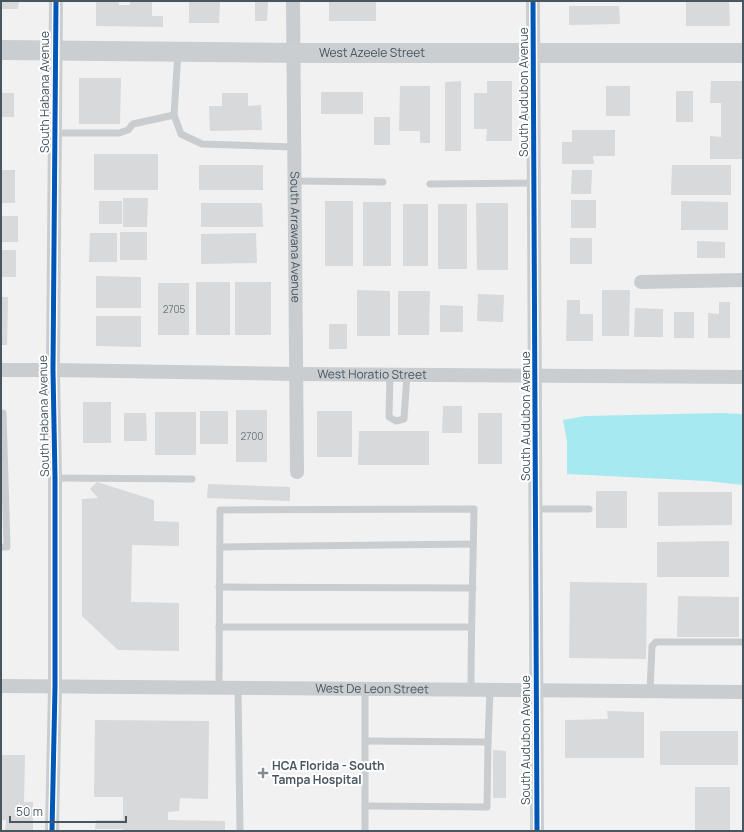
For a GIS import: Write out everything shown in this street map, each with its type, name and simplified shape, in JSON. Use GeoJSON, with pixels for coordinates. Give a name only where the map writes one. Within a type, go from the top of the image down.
{"type":"FeatureCollection","features":[{"type":"Feature","properties":{"kind":"main road","name":"West Azeele Street"},"geometry":{"type":"LineString","coordinates":[[1,50],[293,53],[743,53]]}},
{"type":"Feature","properties":{"kind":"street","name":"South Habana Avenue"},"geometry":{"type":"LineString","coordinates":[[52,831],[55,687],[55,478],[52,370],[56,1]]}},
{"type":"Feature","properties":{"kind":"street","name":"South Arrawana Avenue"},"geometry":{"type":"LineString","coordinates":[[294,1],[293,53],[297,472]]}},
{"type":"Feature","properties":{"kind":"street","name":"South Audubon Avenue"},"geometry":{"type":"LineString","coordinates":[[533,1],[536,831]]}},
{"type":"Feature","properties":{"kind":"street"},"geometry":{"type":"LineString","coordinates":[[641,282],[743,280]]}},
{"type":"Feature","properties":{"kind":"street","name":"West Horatio Street"},"geometry":{"type":"LineString","coordinates":[[1,370],[390,375],[743,377]]}},
{"type":"Feature","properties":{"kind":"street","name":"West De Leon Street"},"geometry":{"type":"LineString","coordinates":[[1,686],[743,692]]}},
{"type":"Feature","properties":{"kind":"lane"},"geometry":{"type":"LineString","coordinates":[[178,52],[174,115],[181,134],[202,144],[294,147]]}},
{"type":"Feature","properties":{"kind":"lane"},"geometry":{"type":"LineString","coordinates":[[55,133],[119,133],[128,130],[134,124],[174,115]]}},
{"type":"Feature","properties":{"kind":"lane"},"geometry":{"type":"LineString","coordinates":[[295,181],[383,182]]}},
{"type":"Feature","properties":{"kind":"lane"},"geometry":{"type":"LineString","coordinates":[[430,184],[534,183]]}},
{"type":"Feature","properties":{"kind":"lane"},"geometry":{"type":"LineString","coordinates":[[390,375],[389,417],[396,421],[404,419],[407,375]]}},
{"type":"Feature","properties":{"kind":"lane"},"geometry":{"type":"LineString","coordinates":[[1,413],[4,413],[7,547],[1,547]]}},
{"type":"Feature","properties":{"kind":"lane"},"geometry":{"type":"LineString","coordinates":[[55,478],[192,479]]}},
{"type":"Feature","properties":{"kind":"lane"},"geometry":{"type":"LineString","coordinates":[[219,688],[220,510],[474,509],[471,690]]}},
{"type":"Feature","properties":{"kind":"lane"},"geometry":{"type":"LineString","coordinates":[[536,509],[589,509]]}},
{"type":"Feature","properties":{"kind":"lane"},"geometry":{"type":"LineString","coordinates":[[220,547],[474,544]]}},
{"type":"Feature","properties":{"kind":"lane"},"geometry":{"type":"LineString","coordinates":[[219,587],[473,588]]}},
{"type":"Feature","properties":{"kind":"lane"},"geometry":{"type":"LineString","coordinates":[[219,627],[471,627]]}},
{"type":"Feature","properties":{"kind":"lane"},"geometry":{"type":"LineString","coordinates":[[650,691],[652,646],[656,642],[743,642]]}},
{"type":"Feature","properties":{"kind":"lane"},"geometry":{"type":"LineString","coordinates":[[238,689],[240,831]]}},
{"type":"Feature","properties":{"kind":"lane"},"geometry":{"type":"LineString","coordinates":[[365,689],[365,831]]}},
{"type":"Feature","properties":{"kind":"lane"},"geometry":{"type":"LineString","coordinates":[[365,806],[488,807],[490,690]]}},
{"type":"Feature","properties":{"kind":"lane"},"geometry":{"type":"LineString","coordinates":[[365,741],[488,742]]}},
{"type":"Feature","properties":{"kind":"water"},"geometry":{"type":"Polygon","coordinates":[[[721,413],[743,414],[743,485],[706,481],[567,474],[567,441],[563,420],[585,416],[721,413]]]}},
{"type":"Feature","properties":{"kind":"building"},"geometry":{"type":"Polygon","coordinates":[[[1,1],[19,1],[18,9],[1,9],[1,1]]]}},
{"type":"Feature","properties":{"kind":"building"},"geometry":{"type":"Polygon","coordinates":[[[96,1],[119,1],[119,5],[130,5],[130,1],[152,1],[152,16],[163,16],[163,27],[96,26],[96,1]]]}},
{"type":"Feature","properties":{"kind":"building"},"geometry":{"type":"Polygon","coordinates":[[[189,1],[220,1],[219,23],[189,23],[189,1]]]}},
{"type":"Feature","properties":{"kind":"building"},"geometry":{"type":"Polygon","coordinates":[[[255,1],[268,1],[267,21],[255,21],[255,1]]]}},
{"type":"Feature","properties":{"kind":"building"},"geometry":{"type":"Polygon","coordinates":[[[329,1],[376,1],[376,21],[329,21],[329,1]]]}},
{"type":"Feature","properties":{"kind":"building"},"geometry":{"type":"Polygon","coordinates":[[[686,1],[729,1],[730,26],[686,26],[686,1]]]}},
{"type":"Feature","properties":{"kind":"building"},"geometry":{"type":"Polygon","coordinates":[[[569,6],[619,6],[620,24],[569,25],[569,6]]]}},
{"type":"Feature","properties":{"kind":"building"},"geometry":{"type":"Polygon","coordinates":[[[79,78],[121,78],[120,124],[79,124],[79,78]]]}},
{"type":"Feature","properties":{"kind":"building"},"geometry":{"type":"Polygon","coordinates":[[[461,81],[461,151],[445,151],[445,82],[461,81]]]}},
{"type":"Feature","properties":{"kind":"building"},"geometry":{"type":"Polygon","coordinates":[[[487,81],[512,81],[512,141],[486,141],[487,129],[474,129],[474,93],[487,93],[487,81]]]}},
{"type":"Feature","properties":{"kind":"building"},"geometry":{"type":"Polygon","coordinates":[[[711,81],[743,81],[742,159],[710,159],[710,136],[721,137],[721,103],[710,103],[711,81]]]}},
{"type":"Feature","properties":{"kind":"building"},"geometry":{"type":"Polygon","coordinates":[[[400,86],[430,86],[430,143],[420,143],[420,131],[399,131],[400,86]]]}},
{"type":"Feature","properties":{"kind":"building"},"geometry":{"type":"Polygon","coordinates":[[[606,86],[630,86],[630,116],[606,116],[606,86]]]}},
{"type":"Feature","properties":{"kind":"building"},"geometry":{"type":"Polygon","coordinates":[[[676,91],[693,91],[693,122],[676,122],[676,91]]]}},
{"type":"Feature","properties":{"kind":"building"},"geometry":{"type":"Polygon","coordinates":[[[321,92],[363,92],[363,114],[321,114],[321,92]]]}},
{"type":"Feature","properties":{"kind":"building"},"geometry":{"type":"Polygon","coordinates":[[[1,93],[14,93],[14,117],[1,117],[1,93]]]}},
{"type":"Feature","properties":{"kind":"building"},"geometry":{"type":"Polygon","coordinates":[[[222,93],[248,93],[248,106],[261,105],[262,130],[210,131],[209,106],[222,106],[222,93]]]}},
{"type":"Feature","properties":{"kind":"building"},"geometry":{"type":"Polygon","coordinates":[[[374,117],[390,117],[390,145],[374,145],[374,117]]]}},
{"type":"Feature","properties":{"kind":"building"},"geometry":{"type":"Polygon","coordinates":[[[572,130],[615,130],[615,156],[593,156],[594,164],[562,164],[562,142],[572,142],[572,130]]]}},
{"type":"Feature","properties":{"kind":"building"},"geometry":{"type":"Polygon","coordinates":[[[94,154],[158,154],[158,190],[94,190],[94,154]]]}},
{"type":"Feature","properties":{"kind":"building"},"geometry":{"type":"Polygon","coordinates":[[[199,165],[263,165],[263,190],[199,190],[199,165]]]}},
{"type":"Feature","properties":{"kind":"building"},"geometry":{"type":"Polygon","coordinates":[[[672,165],[731,165],[731,195],[671,195],[672,165]]]}},
{"type":"Feature","properties":{"kind":"building"},"geometry":{"type":"Polygon","coordinates":[[[1,170],[15,170],[15,203],[1,203],[1,170]]]}},
{"type":"Feature","properties":{"kind":"building"},"geometry":{"type":"Polygon","coordinates":[[[572,170],[592,170],[591,194],[571,194],[572,170]]]}},
{"type":"Feature","properties":{"kind":"building"},"geometry":{"type":"Polygon","coordinates":[[[123,198],[148,198],[147,227],[123,227],[123,198]]]}},
{"type":"Feature","properties":{"kind":"building"},"geometry":{"type":"Polygon","coordinates":[[[571,200],[596,200],[596,228],[571,228],[571,200]]]}},
{"type":"Feature","properties":{"kind":"building"},"geometry":{"type":"Polygon","coordinates":[[[99,201],[122,201],[122,224],[99,224],[99,201]]]}},
{"type":"Feature","properties":{"kind":"building"},"geometry":{"type":"Polygon","coordinates":[[[325,201],[353,201],[353,266],[325,266],[325,201]]]}},
{"type":"Feature","properties":{"kind":"building"},"geometry":{"type":"Polygon","coordinates":[[[681,201],[728,202],[728,230],[681,230],[681,201]]]}},
{"type":"Feature","properties":{"kind":"building"},"geometry":{"type":"Polygon","coordinates":[[[363,202],[391,202],[391,266],[363,266],[363,202]]]}},
{"type":"Feature","properties":{"kind":"building"},"geometry":{"type":"Polygon","coordinates":[[[201,203],[262,203],[263,227],[201,227],[201,203]]]}},
{"type":"Feature","properties":{"kind":"building"},"geometry":{"type":"Polygon","coordinates":[[[476,203],[508,203],[508,270],[477,270],[476,203]]]}},
{"type":"Feature","properties":{"kind":"building"},"geometry":{"type":"Polygon","coordinates":[[[403,204],[428,204],[428,266],[403,266],[403,204]]]}},
{"type":"Feature","properties":{"kind":"building"},"geometry":{"type":"Polygon","coordinates":[[[438,204],[467,204],[467,269],[438,269],[438,204]]]}},
{"type":"Feature","properties":{"kind":"building"},"geometry":{"type":"Polygon","coordinates":[[[1,216],[18,216],[18,242],[1,242],[1,216]]]}},
{"type":"Feature","properties":{"kind":"building"},"geometry":{"type":"Polygon","coordinates":[[[120,232],[147,232],[147,260],[120,260],[120,232]]]}},
{"type":"Feature","properties":{"kind":"building"},"geometry":{"type":"Polygon","coordinates":[[[90,233],[117,233],[117,262],[89,262],[90,233]]]}},
{"type":"Feature","properties":{"kind":"building"},"geometry":{"type":"Polygon","coordinates":[[[256,233],[257,263],[201,264],[201,234],[256,233]]]}},
{"type":"Feature","properties":{"kind":"building"},"geometry":{"type":"Polygon","coordinates":[[[570,238],[592,238],[592,264],[570,264],[570,238]]]}},
{"type":"Feature","properties":{"kind":"building"},"geometry":{"type":"Polygon","coordinates":[[[697,241],[725,242],[725,258],[697,258],[697,241]]]}},
{"type":"Feature","properties":{"kind":"building"},"geometry":{"type":"Polygon","coordinates":[[[1,250],[16,250],[16,277],[1,277],[1,250]]]}},
{"type":"Feature","properties":{"kind":"building"},"geometry":{"type":"Polygon","coordinates":[[[96,276],[141,277],[141,308],[96,308],[96,276]]]}},
{"type":"Feature","properties":{"kind":"building"},"geometry":{"type":"Polygon","coordinates":[[[196,282],[230,282],[230,335],[196,335],[196,282]]]}},
{"type":"Feature","properties":{"kind":"building"},"geometry":{"type":"Polygon","coordinates":[[[235,282],[271,282],[271,335],[235,335],[235,282]]]}},
{"type":"Feature","properties":{"kind":"building"},"geometry":{"type":"Polygon","coordinates":[[[158,283],[189,283],[189,335],[158,335],[158,283]]]}},
{"type":"Feature","properties":{"kind":"building"},"geometry":{"type":"Polygon","coordinates":[[[357,290],[390,291],[390,336],[357,336],[357,290]]]}},
{"type":"Feature","properties":{"kind":"building"},"geometry":{"type":"Polygon","coordinates":[[[602,290],[630,290],[629,336],[602,336],[602,290]]]}},
{"type":"Feature","properties":{"kind":"building"},"geometry":{"type":"Polygon","coordinates":[[[398,291],[430,291],[429,335],[398,335],[398,291]]]}},
{"type":"Feature","properties":{"kind":"building"},"geometry":{"type":"Polygon","coordinates":[[[478,294],[504,295],[503,322],[477,321],[478,294]]]}},
{"type":"Feature","properties":{"kind":"building"},"geometry":{"type":"Polygon","coordinates":[[[1,297],[8,297],[7,345],[1,345],[1,297]]]}},
{"type":"Feature","properties":{"kind":"building"},"geometry":{"type":"Polygon","coordinates":[[[567,300],[580,300],[580,314],[593,314],[593,341],[566,341],[567,300]]]}},
{"type":"Feature","properties":{"kind":"building"},"geometry":{"type":"Polygon","coordinates":[[[719,302],[730,302],[730,338],[708,338],[708,313],[719,314],[719,302]]]}},
{"type":"Feature","properties":{"kind":"building"},"geometry":{"type":"Polygon","coordinates":[[[440,305],[463,306],[463,332],[440,332],[440,305]]]}},
{"type":"Feature","properties":{"kind":"building"},"geometry":{"type":"Polygon","coordinates":[[[635,308],[663,309],[663,337],[634,337],[635,308]]]}},
{"type":"Feature","properties":{"kind":"building"},"geometry":{"type":"Polygon","coordinates":[[[674,312],[694,312],[694,338],[674,338],[674,312]]]}},
{"type":"Feature","properties":{"kind":"building"},"geometry":{"type":"Polygon","coordinates":[[[96,316],[141,316],[141,347],[96,346],[96,316]]]}},
{"type":"Feature","properties":{"kind":"building"},"geometry":{"type":"Polygon","coordinates":[[[329,324],[347,324],[347,349],[329,349],[329,324]]]}},
{"type":"Feature","properties":{"kind":"building"},"geometry":{"type":"Polygon","coordinates":[[[83,402],[111,402],[111,443],[83,443],[83,402]]]}},
{"type":"Feature","properties":{"kind":"building"},"geometry":{"type":"Polygon","coordinates":[[[443,406],[462,406],[462,433],[442,433],[443,406]]]}},
{"type":"Feature","properties":{"kind":"building"},"geometry":{"type":"Polygon","coordinates":[[[236,410],[267,410],[267,462],[236,462],[236,410]]]}},
{"type":"Feature","properties":{"kind":"building"},"geometry":{"type":"Polygon","coordinates":[[[200,411],[228,411],[228,444],[200,444],[200,411]]]}},
{"type":"Feature","properties":{"kind":"building"},"geometry":{"type":"Polygon","coordinates":[[[317,411],[352,411],[352,457],[317,457],[317,411]]]}},
{"type":"Feature","properties":{"kind":"building"},"geometry":{"type":"Polygon","coordinates":[[[155,412],[196,412],[196,455],[155,455],[155,412]]]}},
{"type":"Feature","properties":{"kind":"building"},"geometry":{"type":"Polygon","coordinates":[[[124,413],[146,413],[147,441],[124,441],[124,413]]]}},
{"type":"Feature","properties":{"kind":"building"},"geometry":{"type":"Polygon","coordinates":[[[478,413],[502,413],[502,464],[478,464],[478,413]]]}},
{"type":"Feature","properties":{"kind":"building"},"geometry":{"type":"Polygon","coordinates":[[[359,431],[429,431],[429,465],[358,465],[359,431]]]}},
{"type":"Feature","properties":{"kind":"building"},"geometry":{"type":"Polygon","coordinates":[[[97,482],[154,500],[154,521],[179,522],[179,546],[132,545],[131,602],[179,603],[179,651],[118,650],[82,616],[82,499],[98,498],[90,489],[97,482]]]}},
{"type":"Feature","properties":{"kind":"building"},"geometry":{"type":"Polygon","coordinates":[[[208,484],[290,487],[290,501],[207,498],[208,484]]]}},
{"type":"Feature","properties":{"kind":"building"},"geometry":{"type":"Polygon","coordinates":[[[596,491],[627,491],[627,528],[596,528],[596,491]]]}},
{"type":"Feature","properties":{"kind":"building"},"geometry":{"type":"Polygon","coordinates":[[[658,492],[732,492],[732,525],[658,526],[658,492]]]}},
{"type":"Feature","properties":{"kind":"building"},"geometry":{"type":"Polygon","coordinates":[[[729,541],[729,577],[657,577],[657,542],[729,541]]]}},
{"type":"Feature","properties":{"kind":"building"},"geometry":{"type":"Polygon","coordinates":[[[570,582],[647,583],[646,659],[569,658],[570,582]]]}},
{"type":"Feature","properties":{"kind":"building"},"geometry":{"type":"Polygon","coordinates":[[[678,596],[739,597],[739,637],[677,637],[678,596]]]}},
{"type":"Feature","properties":{"kind":"building"},"geometry":{"type":"Polygon","coordinates":[[[607,711],[644,712],[644,758],[565,758],[565,720],[608,719],[607,711]]]}},
{"type":"Feature","properties":{"kind":"building"},"geometry":{"type":"Polygon","coordinates":[[[95,720],[209,721],[208,799],[180,798],[179,811],[168,812],[168,820],[225,821],[225,831],[123,831],[123,829],[95,829],[96,820],[123,820],[123,797],[94,797],[95,720]]]}},
{"type":"Feature","properties":{"kind":"building"},"geometry":{"type":"Polygon","coordinates":[[[660,731],[738,731],[738,765],[660,765],[660,731]]]}},
{"type":"Feature","properties":{"kind":"building"},"geometry":{"type":"Polygon","coordinates":[[[493,750],[506,751],[506,798],[493,798],[493,750]]]}},
{"type":"Feature","properties":{"kind":"building"},"geometry":{"type":"Polygon","coordinates":[[[1,755],[25,755],[24,802],[33,802],[33,831],[5,831],[6,820],[1,820],[1,755]]]}},
{"type":"Feature","properties":{"kind":"building"},"geometry":{"type":"Polygon","coordinates":[[[695,787],[730,787],[730,831],[695,831],[695,787]]]}},
{"type":"Feature","properties":{"kind":"cycle path"},"geometry":{"type":"LineString","coordinates":[[52,831],[55,687],[55,478],[53,370],[56,1]]}},
{"type":"Feature","properties":{"kind":"cycle path"},"geometry":{"type":"LineString","coordinates":[[533,1],[537,831]]}},
{"type":"Feature","properties":{"kind":"place","name":"HCA Florida - South Tampa Hospital"},"geometry":{"type":"Point","coordinates":[263,773]}}]}
